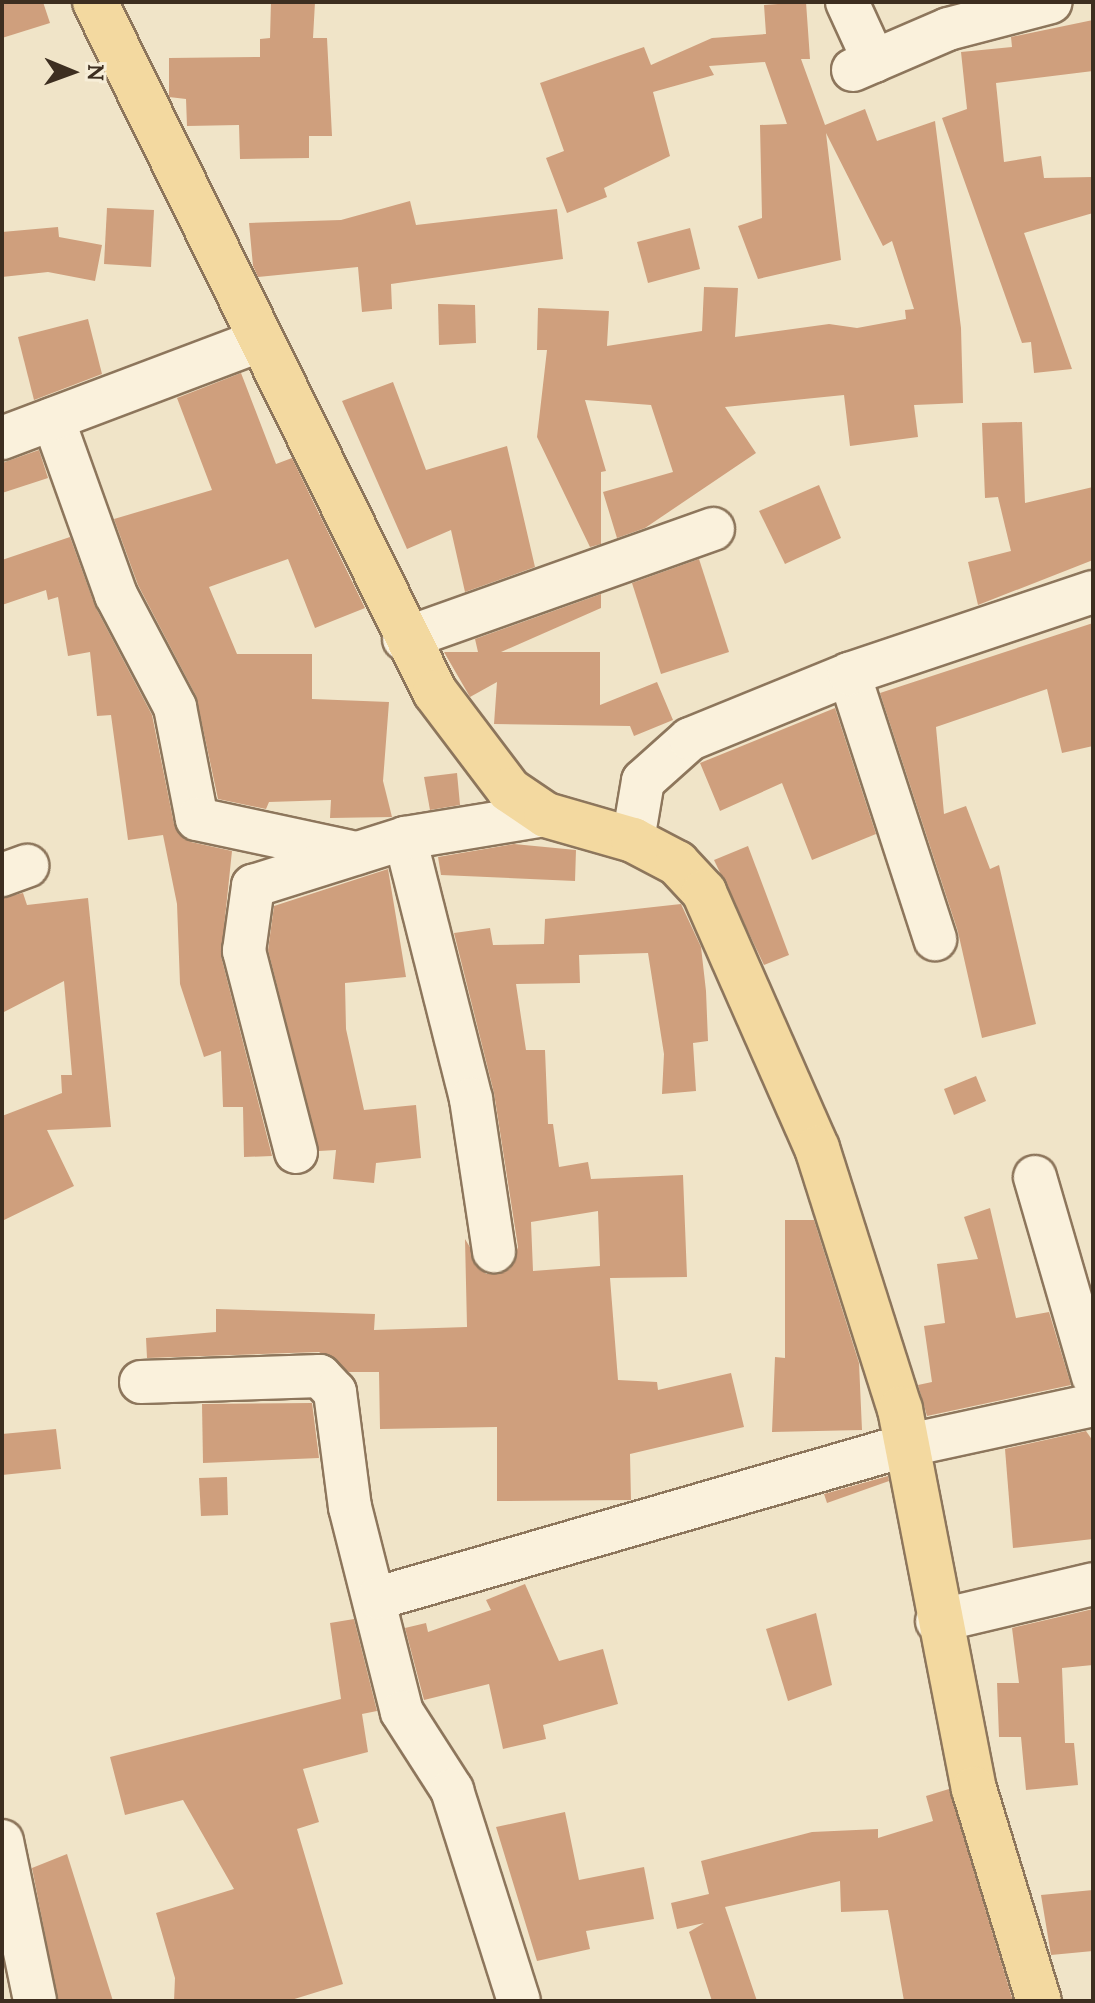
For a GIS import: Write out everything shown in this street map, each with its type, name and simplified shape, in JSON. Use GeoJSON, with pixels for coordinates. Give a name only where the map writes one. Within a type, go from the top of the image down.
{"type":"FeatureCollection","features":[{"type":"Feature","properties":{"kind":"main road"},"geometry":{"type":"LineString","coordinates":[[95,2],[404,639],[488,767],[546,815],[633,840],[677,863],[710,906],[817,1148],[900,1409],[904,1446],[937,1621],[986,1835],[1039,2001]]}},
{"type":"Feature","properties":{"kind":"street"},"geometry":{"type":"LineString","coordinates":[[847,2],[864,66],[948,29],[1051,2]]}},
{"type":"Feature","properties":{"kind":"street"},"geometry":{"type":"LineString","coordinates":[[2,438],[259,341]]}},
{"type":"Feature","properties":{"kind":"street"},"geometry":{"type":"LineString","coordinates":[[53,419],[116,595],[175,707],[197,819],[356,853]]}},
{"type":"Feature","properties":{"kind":"street"},"geometry":{"type":"LineString","coordinates":[[404,639],[713,529]]}},
{"type":"Feature","properties":{"kind":"street"},"geometry":{"type":"LineString","coordinates":[[633,840],[643,781],[657,762],[690,739],[849,674],[1093,592]]}},
{"type":"Feature","properties":{"kind":"street"},"geometry":{"type":"LineString","coordinates":[[849,674],[935,939]]}},
{"type":"Feature","properties":{"kind":"street"},"geometry":{"type":"LineString","coordinates":[[296,1152],[244,951],[245,908],[253,886],[405,838],[546,815]]}},
{"type":"Feature","properties":{"kind":"street"},"geometry":{"type":"LineString","coordinates":[[405,838],[471,1099],[494,1251]]}},
{"type":"Feature","properties":{"kind":"street"},"geometry":{"type":"LineString","coordinates":[[1035,1177],[1093,1376]]}},
{"type":"Feature","properties":{"kind":"street"},"geometry":{"type":"LineString","coordinates":[[141,1382],[320,1376],[335,1392],[350,1507],[378,1598],[402,1712],[452,1790],[519,2001]]}},
{"type":"Feature","properties":{"kind":"street"},"geometry":{"type":"LineString","coordinates":[[378,1598],[904,1446],[1093,1405]]}},
{"type":"Feature","properties":{"kind":"street"},"geometry":{"type":"LineString","coordinates":[[937,1621],[1093,1584]]}},
{"type":"Feature","properties":{"kind":"street"},"geometry":{"type":"LineString","coordinates":[[2,1841],[35,2001]]}},
{"type":"Feature","properties":{"kind":"building"},"geometry":{"type":"Polygon","coordinates":[[[2,2],[43,2],[50,23],[2,38],[2,2]]]}},
{"type":"Feature","properties":{"kind":"building"},"geometry":{"type":"Polygon","coordinates":[[[271,2],[315,2],[313,38],[327,38],[332,136],[309,136],[309,158],[240,159],[239,125],[187,126],[186,99],[169,97],[169,58],[260,57],[260,39],[270,38],[271,2]]]}},
{"type":"Feature","properties":{"kind":"building"},"geometry":{"type":"Polygon","coordinates":[[[806,2],[810,59],[801,59],[825,125],[865,109],[877,141],[935,121],[961,328],[963,403],[914,405],[918,437],[850,446],[844,395],[725,407],[756,453],[645,528],[617,538],[603,492],[673,472],[651,405],[585,400],[606,471],[601,472],[601,544],[590,547],[537,437],[547,350],[537,350],[538,308],[609,311],[607,346],[702,331],[704,287],[738,288],[735,337],[829,324],[857,328],[906,319],[905,310],[914,309],[892,241],[883,246],[826,133],[841,260],[758,279],[738,226],[762,218],[760,125],[787,124],[765,62],[709,66],[714,75],[653,92],[670,156],[604,188],[607,197],[567,213],[546,158],[564,151],[540,83],[644,47],[651,65],[712,38],[766,34],[764,5],[806,2]]]}},
{"type":"Feature","properties":{"kind":"building"},"geometry":{"type":"Polygon","coordinates":[[[1093,20],[1093,71],[996,83],[1004,162],[1041,156],[1044,178],[1093,177],[1093,213],[1024,233],[1072,369],[1034,373],[1031,342],[1022,343],[942,118],[967,109],[961,52],[1012,47],[1011,37],[1093,20]]]}},
{"type":"Feature","properties":{"kind":"building"},"geometry":{"type":"Polygon","coordinates":[[[410,201],[416,225],[557,209],[563,259],[391,284],[392,309],[362,312],[358,267],[258,277],[253,266],[249,223],[341,220],[410,201]]]}},
{"type":"Feature","properties":{"kind":"building"},"geometry":{"type":"Polygon","coordinates":[[[107,208],[154,210],[151,267],[104,264],[107,208]]]}},
{"type":"Feature","properties":{"kind":"building"},"geometry":{"type":"Polygon","coordinates":[[[58,227],[59,237],[102,245],[95,281],[48,272],[2,277],[2,232],[58,227]]]}},
{"type":"Feature","properties":{"kind":"building"},"geometry":{"type":"Polygon","coordinates":[[[690,228],[700,269],[648,283],[637,242],[690,228]]]}},
{"type":"Feature","properties":{"kind":"building"},"geometry":{"type":"Polygon","coordinates":[[[438,304],[475,305],[476,343],[439,345],[438,304]]]}},
{"type":"Feature","properties":{"kind":"building"},"geometry":{"type":"Polygon","coordinates":[[[88,319],[102,374],[34,400],[18,337],[88,319]]]}},
{"type":"Feature","properties":{"kind":"building"},"geometry":{"type":"Polygon","coordinates":[[[241,373],[276,464],[292,458],[365,608],[315,628],[288,559],[209,587],[237,654],[312,654],[312,699],[389,702],[383,781],[392,817],[330,818],[331,800],[269,802],[266,809],[218,799],[196,696],[138,585],[114,519],[212,490],[177,398],[241,373]]]}},
{"type":"Feature","properties":{"kind":"building"},"geometry":{"type":"Polygon","coordinates":[[[393,382],[426,470],[507,446],[535,567],[465,592],[451,530],[407,549],[342,401],[393,382]]]}},
{"type":"Feature","properties":{"kind":"building"},"geometry":{"type":"Polygon","coordinates":[[[1022,422],[1025,503],[1093,487],[1093,560],[978,605],[968,562],[1011,551],[998,497],[985,498],[982,423],[1022,422]]]}},
{"type":"Feature","properties":{"kind":"building"},"geometry":{"type":"Polygon","coordinates":[[[39,450],[48,478],[2,493],[2,463],[39,450]]]}},
{"type":"Feature","properties":{"kind":"building"},"geometry":{"type":"Polygon","coordinates":[[[819,485],[841,538],[785,564],[759,511],[819,485]]]}},
{"type":"Feature","properties":{"kind":"building"},"geometry":{"type":"Polygon","coordinates":[[[70,537],[95,606],[152,715],[174,824],[191,842],[232,851],[221,956],[272,1156],[244,1157],[243,1107],[223,1107],[221,1051],[204,1057],[180,984],[177,904],[163,835],[128,840],[111,715],[97,716],[90,652],[68,656],[58,597],[48,600],[46,590],[2,605],[2,560],[70,537]]]}},
{"type":"Feature","properties":{"kind":"building"},"geometry":{"type":"Polygon","coordinates":[[[699,559],[729,652],[661,674],[632,583],[699,559]]]}},
{"type":"Feature","properties":{"kind":"building"},"geometry":{"type":"Polygon","coordinates":[[[601,594],[601,608],[501,652],[600,652],[600,705],[657,682],[673,720],[634,736],[630,726],[494,724],[497,682],[470,697],[444,652],[478,652],[475,639],[601,594]]]}},
{"type":"Feature","properties":{"kind":"building"},"geometry":{"type":"Polygon","coordinates":[[[1093,623],[1093,746],[1062,753],[1047,689],[936,727],[944,814],[966,806],[990,869],[999,865],[1036,1024],[982,1038],[958,932],[880,693],[1093,623]]]}},
{"type":"Feature","properties":{"kind":"building"},"geometry":{"type":"Polygon","coordinates":[[[835,708],[876,834],[812,860],[782,783],[720,811],[700,763],[835,708]]]}},
{"type":"Feature","properties":{"kind":"building"},"geometry":{"type":"Polygon","coordinates":[[[457,773],[460,805],[430,810],[424,777],[457,773]]]}},
{"type":"Feature","properties":{"kind":"building"},"geometry":{"type":"Polygon","coordinates":[[[514,844],[576,850],[575,881],[441,875],[438,857],[514,844]]]}},
{"type":"Feature","properties":{"kind":"building"},"geometry":{"type":"Polygon","coordinates":[[[748,846],[789,955],[764,965],[714,860],[748,846]]]}},
{"type":"Feature","properties":{"kind":"building"},"geometry":{"type":"Polygon","coordinates":[[[388,869],[406,977],[345,983],[346,1029],[364,1110],[416,1105],[421,1158],[376,1163],[374,1183],[333,1179],[336,1150],[319,1151],[268,950],[274,906],[388,869]]]}},
{"type":"Feature","properties":{"kind":"building"},"geometry":{"type":"Polygon","coordinates":[[[23,893],[27,905],[88,898],[111,1127],[47,1130],[74,1186],[2,1221],[2,1116],[62,1093],[61,1075],[72,1075],[64,981],[2,1013],[2,898],[23,893]]]}},
{"type":"Feature","properties":{"kind":"building"},"geometry":{"type":"Polygon","coordinates":[[[681,904],[701,947],[708,1041],[693,1043],[696,1091],[662,1094],[664,1054],[648,953],[579,955],[580,983],[516,984],[526,1050],[545,1050],[548,1124],[553,1124],[559,1167],[588,1162],[591,1179],[683,1175],[687,1277],[610,1278],[618,1380],[657,1382],[658,1390],[731,1373],[744,1427],[630,1454],[631,1500],[497,1501],[497,1427],[380,1429],[379,1372],[349,1372],[319,1352],[147,1358],[146,1338],[216,1332],[216,1309],[375,1314],[374,1330],[467,1327],[465,1239],[486,1274],[510,1269],[518,1247],[494,1093],[454,933],[490,928],[493,945],[544,944],[545,919],[681,904]],[[598,1211],[531,1222],[533,1271],[600,1266],[598,1211]]]}},
{"type":"Feature","properties":{"kind":"building"},"geometry":{"type":"Polygon","coordinates":[[[976,1076],[986,1101],[954,1115],[944,1089],[976,1076]]]}},
{"type":"Feature","properties":{"kind":"building"},"geometry":{"type":"Polygon","coordinates":[[[990,1208],[1016,1318],[1049,1312],[1071,1385],[927,1416],[918,1385],[932,1382],[924,1326],[945,1323],[937,1264],[978,1259],[964,1217],[990,1208]]]}},
{"type":"Feature","properties":{"kind":"building"},"geometry":{"type":"Polygon","coordinates":[[[785,1220],[814,1220],[859,1363],[862,1430],[772,1432],[775,1357],[785,1358],[785,1220]]]}},
{"type":"Feature","properties":{"kind":"building"},"geometry":{"type":"Polygon","coordinates":[[[312,1403],[319,1458],[203,1463],[202,1404],[312,1403]]]}},
{"type":"Feature","properties":{"kind":"building"},"geometry":{"type":"Polygon","coordinates":[[[56,1429],[61,1469],[2,1475],[2,1434],[56,1429]]]}},
{"type":"Feature","properties":{"kind":"building"},"geometry":{"type":"Polygon","coordinates":[[[1086,1431],[1093,1441],[1093,1539],[1013,1548],[1005,1449],[1086,1431]]]}},
{"type":"Feature","properties":{"kind":"building"},"geometry":{"type":"Polygon","coordinates":[[[888,1476],[889,1481],[827,1503],[824,1494],[888,1476]]]}},
{"type":"Feature","properties":{"kind":"building"},"geometry":{"type":"Polygon","coordinates":[[[227,1477],[228,1515],[201,1516],[199,1478],[227,1477]]]}},
{"type":"Feature","properties":{"kind":"building"},"geometry":{"type":"Polygon","coordinates":[[[525,1584],[559,1661],[603,1649],[618,1704],[543,1725],[546,1739],[503,1749],[489,1684],[424,1700],[405,1628],[426,1623],[428,1632],[491,1610],[486,1600],[525,1584]]]}},
{"type":"Feature","properties":{"kind":"building"},"geometry":{"type":"Polygon","coordinates":[[[1093,1609],[1093,1665],[1062,1668],[1065,1743],[1074,1743],[1078,1785],[1026,1790],[1021,1737],[999,1737],[997,1683],[1019,1683],[1012,1628],[1093,1609]]]}},
{"type":"Feature","properties":{"kind":"building"},"geometry":{"type":"Polygon","coordinates":[[[816,1613],[832,1685],[788,1701],[766,1629],[816,1613]]]}},
{"type":"Feature","properties":{"kind":"building"},"geometry":{"type":"Polygon","coordinates":[[[354,1619],[377,1711],[362,1714],[368,1752],[303,1769],[319,1822],[297,1829],[343,1984],[288,2001],[174,2001],[175,1978],[156,1913],[234,1889],[183,1800],[125,1815],[110,1757],[341,1699],[330,1623],[354,1619]]]}},
{"type":"Feature","properties":{"kind":"building"},"geometry":{"type":"Polygon","coordinates":[[[949,1789],[1013,2001],[904,2001],[888,1910],[841,1912],[840,1881],[725,1907],[757,2001],[712,2001],[689,1932],[704,1923],[677,1929],[671,1903],[709,1894],[701,1861],[812,1832],[878,1829],[878,1838],[933,1821],[926,1796],[949,1789]]]}},
{"type":"Feature","properties":{"kind":"building"},"geometry":{"type":"Polygon","coordinates":[[[565,1812],[579,1880],[644,1867],[654,1919],[586,1931],[590,1949],[537,1961],[496,1827],[565,1812]]]}},
{"type":"Feature","properties":{"kind":"building"},"geometry":{"type":"Polygon","coordinates":[[[67,1854],[113,2001],[58,2001],[32,1868],[67,1854]]]}},
{"type":"Feature","properties":{"kind":"building"},"geometry":{"type":"Polygon","coordinates":[[[1093,1890],[1093,1951],[1051,1955],[1041,1895],[1093,1890]]]}}]}
